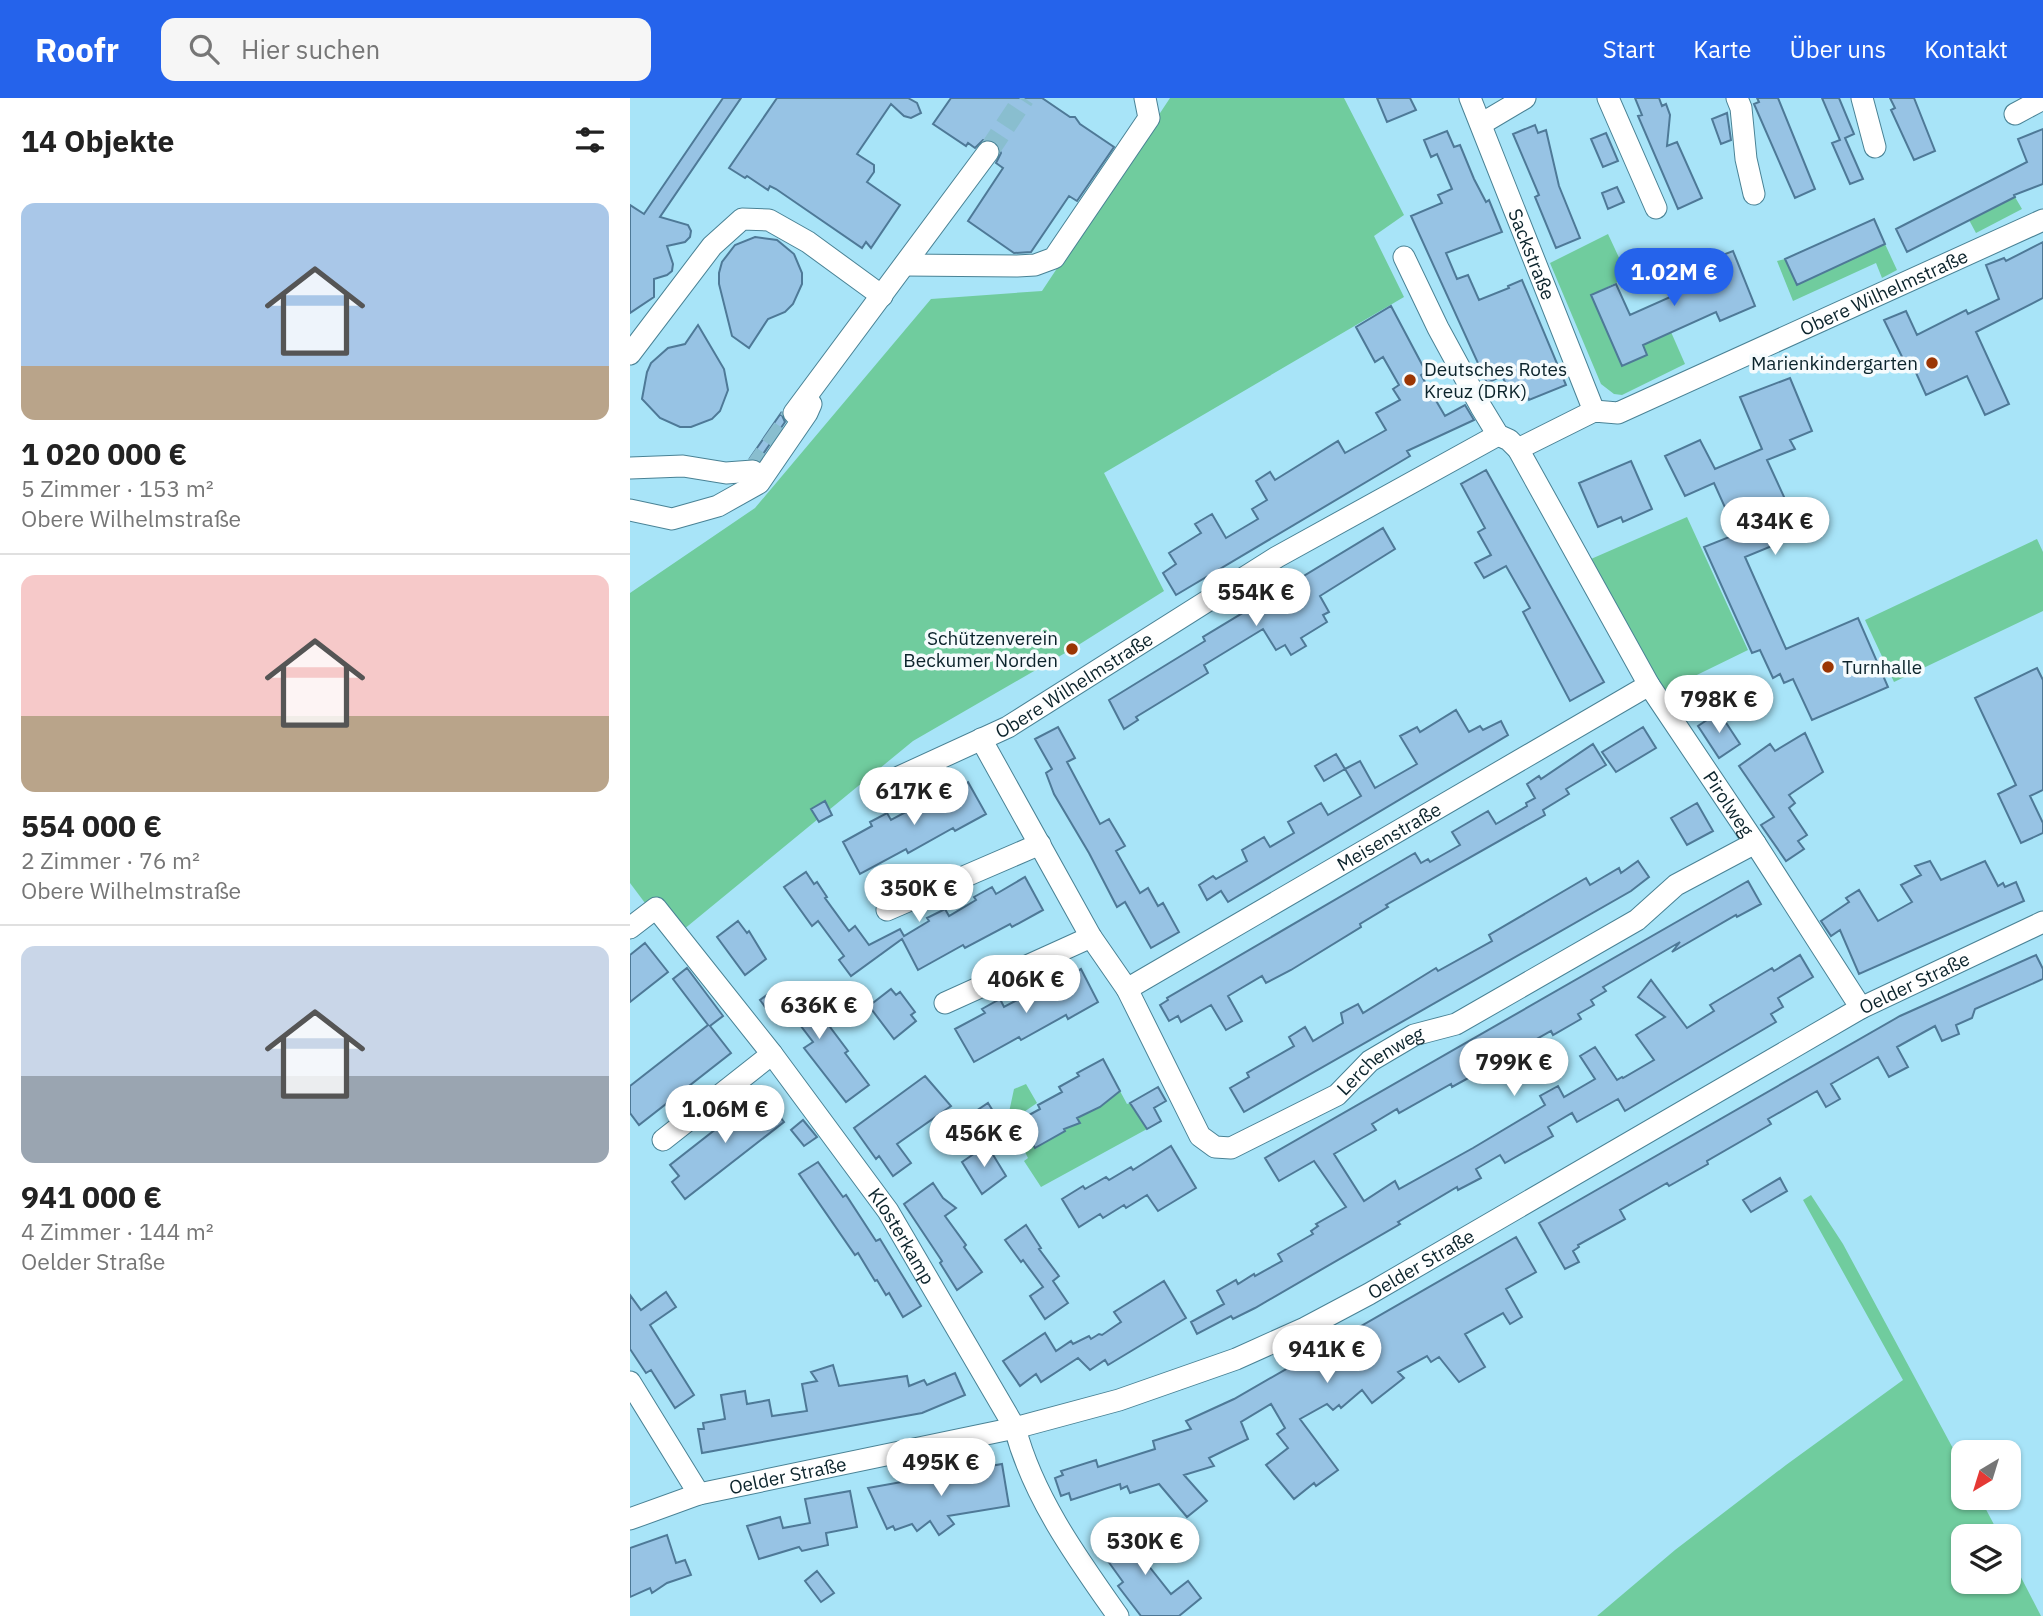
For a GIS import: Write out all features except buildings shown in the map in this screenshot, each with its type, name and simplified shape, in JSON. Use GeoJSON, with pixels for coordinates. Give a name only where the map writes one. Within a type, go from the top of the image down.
{"type":"FeatureCollection","features":[{"type":"Feature","properties":{"kind":"street"},"geometry":{"type":"LineString","coordinates":[[905,265],[1017,266],[1035,265],[1054,258],[1149,118],[1145,98]]}},
{"type":"Feature","properties":{"kind":"street","name":"Sackstraße"},"geometry":{"type":"LineString","coordinates":[[1470,98],[1594,411]]}},
{"type":"Feature","properties":{"kind":"street"},"geometry":{"type":"LineString","coordinates":[[1481,124],[1525,98]]}},
{"type":"Feature","properties":{"kind":"street"},"geometry":{"type":"LineString","coordinates":[[1608,98],[1656,208]]}},
{"type":"Feature","properties":{"kind":"street"},"geometry":{"type":"LineString","coordinates":[[1737,98],[1741,107],[1746,159],[1754,194]]}},
{"type":"Feature","properties":{"kind":"street"},"geometry":{"type":"LineString","coordinates":[[1862,98],[1875,147]]}},
{"type":"Feature","properties":{"kind":"street"},"geometry":{"type":"LineString","coordinates":[[2015,114],[2043,99]]}},
{"type":"Feature","properties":{"kind":"street"},"geometry":{"type":"LineString","coordinates":[[794,413],[988,152]]}},
{"type":"Feature","properties":{"kind":"street"},"geometry":{"type":"LineString","coordinates":[[630,354],[712,246],[742,219],[769,220],[808,242],[882,296]]}},
{"type":"Feature","properties":{"kind":"street","name":"Obere Wilhelmstraße"},"geometry":{"type":"LineString","coordinates":[[1518,449],[1594,411],[1618,413],[2043,220]]}},
{"type":"Feature","properties":{"kind":"street"},"geometry":{"type":"LineString","coordinates":[[1404,257],[1438,328],[1498,435],[1509,440],[1518,449]]}},
{"type":"Feature","properties":{"kind":"street"},"geometry":{"type":"LineString","coordinates":[[630,510],[672,519],[718,506],[759,483],[807,413],[820,381]]}},
{"type":"Feature","properties":{"kind":"street","name":"Obere Wilhelmstraße"},"geometry":{"type":"LineString","coordinates":[[899,776],[1008,727],[1277,557],[1498,435]]}},
{"type":"Feature","properties":{"kind":"street","name":"Pirolweg"},"geometry":{"type":"LineString","coordinates":[[1518,449],[1649,685],[1861,1008]]}},
{"type":"Feature","properties":{"kind":"street"},"geometry":{"type":"LineString","coordinates":[[630,468],[683,466],[726,473],[753,471]]}},
{"type":"Feature","properties":{"kind":"street","name":"Meisenstraße"},"geometry":{"type":"LineString","coordinates":[[1127,989],[1649,685]]}},
{"type":"Feature","properties":{"kind":"street","name":"Lerchenweg"},"geometry":{"type":"LineString","coordinates":[[981,739],[1091,937],[1127,989],[1200,1136],[1215,1147],[1231,1148],[1336,1095],[1370,1061],[1414,1035],[1456,1024],[1637,920],[1676,885],[1755,843]]}},
{"type":"Feature","properties":{"kind":"street"},"geometry":{"type":"LineString","coordinates":[[887,910],[1040,844]]}},
{"type":"Feature","properties":{"kind":"street","name":"Klosterkamp"},"geometry":{"type":"LineString","coordinates":[[630,928],[656,908],[772,1054],[888,1211],[1015,1428],[1023,1460],[1045,1503],[1092,1580],[1118,1616]]}},
{"type":"Feature","properties":{"kind":"street","name":"Oelder Straße"},"geometry":{"type":"LineString","coordinates":[[630,1519],[699,1494],[1015,1428],[1119,1400],[1236,1359],[1305,1328],[1369,1294],[1861,1008],[2043,923]]}},
{"type":"Feature","properties":{"kind":"street"},"geometry":{"type":"LineString","coordinates":[[945,1003],[1091,937]]}},
{"type":"Feature","properties":{"kind":"street"},"geometry":{"type":"LineString","coordinates":[[663,1140],[772,1054]]}},
{"type":"Feature","properties":{"kind":"street"},"geometry":{"type":"LineString","coordinates":[[630,1382],[699,1494]]}},
{"type":"Feature","properties":{"kind":"green space"},"geometry":{"type":"Polygon","coordinates":[[[1170,98],[1344,98],[1404,215],[1374,236],[1404,297],[1104,473],[1164,591],[1072,649],[913,741],[672,939],[630,883],[630,593],[755,508],[931,299],[1042,291],[1170,98]]]}},
{"type":"Feature","properties":{"kind":"green space"},"geometry":{"type":"Polygon","coordinates":[[[2015,197],[2022,209],[1976,233],[1969,220],[2015,197]]]}},
{"type":"Feature","properties":{"kind":"green space"},"geometry":{"type":"Polygon","coordinates":[[[1608,234],[1628,277],[1591,295],[1622,365],[1647,355],[1643,345],[1671,332],[1685,364],[1622,395],[1614,394],[1601,384],[1550,263],[1608,234]]]}},
{"type":"Feature","properties":{"kind":"green space"},"geometry":{"type":"Polygon","coordinates":[[[1885,244],[1897,270],[1882,278],[1876,263],[1793,301],[1777,261],[1785,259],[1797,284],[1885,244]]]}},
{"type":"Feature","properties":{"kind":"green space"},"geometry":{"type":"Polygon","coordinates":[[[1687,517],[1748,650],[1662,692],[1591,559],[1687,517]]]}},
{"type":"Feature","properties":{"kind":"green space"},"geometry":{"type":"Polygon","coordinates":[[[2037,539],[2043,552],[2043,611],[1894,682],[1865,620],[2037,539]]]}},
{"type":"Feature","properties":{"kind":"green space"},"geometry":{"type":"Polygon","coordinates":[[[1026,1084],[1037,1103],[1018,1116],[1036,1148],[1078,1121],[1080,1123],[1076,1117],[1120,1091],[1147,1129],[1041,1187],[1024,1161],[1028,1158],[1008,1117],[1014,1089],[1026,1084]]]}},
{"type":"Feature","properties":{"kind":"green space"},"geometry":{"type":"Polygon","coordinates":[[[1811,1195],[1843,1244],[1951,1445],[1951,1510],[1986,1510],[1994,1524],[1951,1524],[1951,1594],[2021,1594],[2021,1577],[2041,1616],[1597,1616],[1675,1550],[1903,1380],[1803,1200],[1811,1195]]]}},
{"type":"Feature","properties":{"kind":"tunnel"},"geometry":{"type":"LineString","coordinates":[[988,152],[1024,98]]}},
{"type":"Feature","properties":{"kind":"tunnel"},"geometry":{"type":"LineString","coordinates":[[753,471],[794,413]]}},
{"type":"Feature","properties":{"kind":"place","name":"Marienkindergarten"},"geometry":{"type":"Point","coordinates":[1932,363]}},
{"type":"Feature","properties":{"kind":"place","name":"Deutsches Rotes Kreuz (DRK)"},"geometry":{"type":"Point","coordinates":[1410,380]}},
{"type":"Feature","properties":{"kind":"place","name":"Schützenverein Beckumer Norden"},"geometry":{"type":"Point","coordinates":[1072,649]}},
{"type":"Feature","properties":{"kind":"place","name":"Turnhalle"},"geometry":{"type":"Point","coordinates":[1828,667]}}]}
